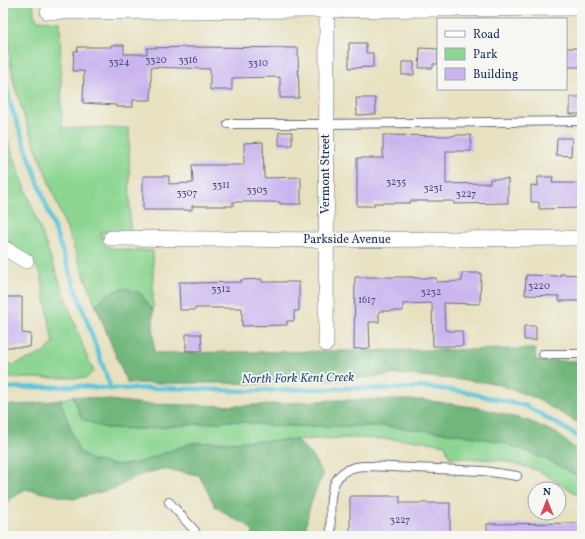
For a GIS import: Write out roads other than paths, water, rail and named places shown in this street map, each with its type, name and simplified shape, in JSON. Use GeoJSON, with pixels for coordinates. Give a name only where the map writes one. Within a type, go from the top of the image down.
{"type":"FeatureCollection","features":[{"type":"Feature","properties":{"kind":"street"},"geometry":{"type":"LineString","coordinates":[[48,12],[327,6],[582,8]]}},
{"type":"Feature","properties":{"kind":"street","name":"Vermont Street"},"geometry":{"type":"LineString","coordinates":[[326,344],[327,6]]}},
{"type":"Feature","properties":{"kind":"street","name":"Parkside Avenue"},"geometry":{"type":"LineString","coordinates":[[111,238],[326,240],[582,238]]}},
{"type":"Feature","properties":{"kind":"street"},"geometry":{"type":"LineString","coordinates":[[3,248],[26,261]]}},
{"type":"Feature","properties":{"kind":"lane"},"geometry":{"type":"LineString","coordinates":[[228,124],[582,121]]}},
{"type":"Feature","properties":{"kind":"lane"},"geometry":{"type":"LineString","coordinates":[[543,354],[582,354]]}},
{"type":"Feature","properties":{"kind":"lane"},"geometry":{"type":"LineString","coordinates":[[331,536],[333,485],[344,470],[353,467],[367,466],[484,471],[517,476]]}},
{"type":"Feature","properties":{"kind":"lane"},"geometry":{"type":"LineString","coordinates":[[169,502],[196,531],[196,536]]}},
{"type":"Feature","properties":{"kind":"waterway"},"geometry":{"type":"LineString","coordinates":[[3,74],[11,106],[111,389]]}},
{"type":"Feature","properties":{"kind":"waterway","name":"North Fork Kent Creek"},"geometry":{"type":"LineString","coordinates":[[3,388],[81,386],[111,389],[167,388],[247,391],[426,387],[465,392],[526,406],[573,433],[582,440]]}}]}
